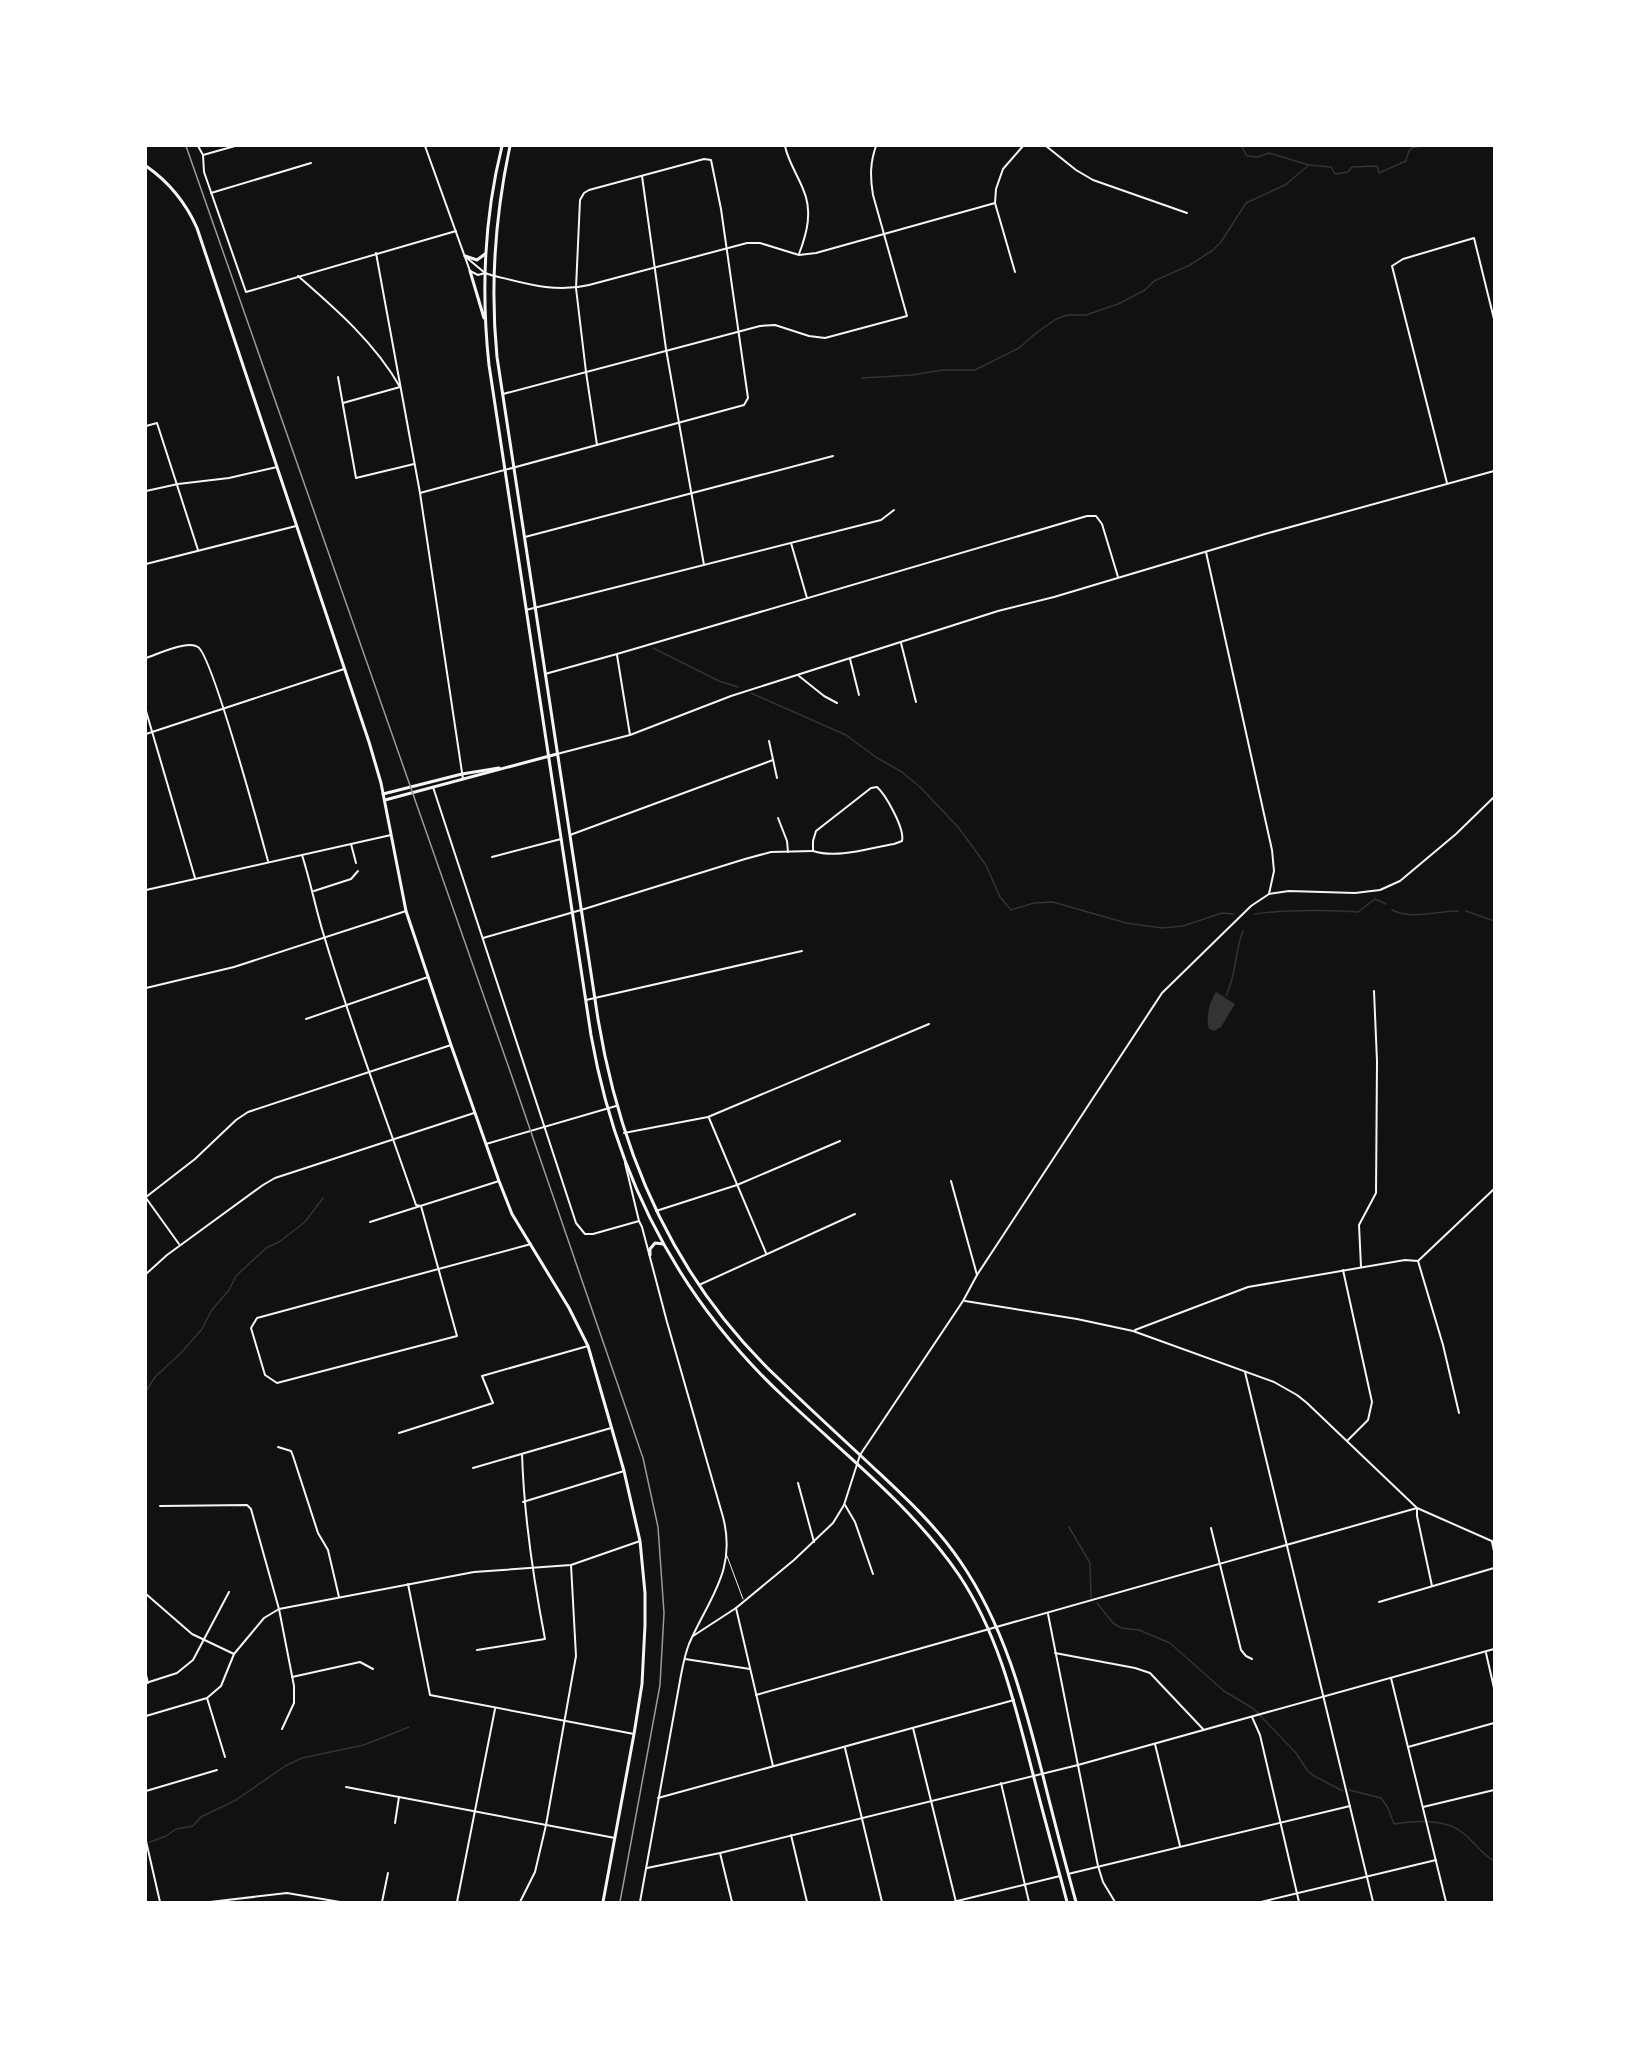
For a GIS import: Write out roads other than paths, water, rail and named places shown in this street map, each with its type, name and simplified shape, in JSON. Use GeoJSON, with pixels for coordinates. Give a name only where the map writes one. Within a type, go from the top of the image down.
{"type":"FeatureCollection","features":[{"type":"Feature","properties":{"kind":"main road"},"geometry":{"type":"LineString","coordinates":[[502,146],[493,189],[486,252],[486,327],[489,365],[586,1000],[607,1109],[625,1162],[647,1214],[695,1296],[735,1347],[767,1381],[913,1517],[937,1545],[966,1586],[989,1630],[1005,1670],[1067,1902]]}},
{"type":"Feature","properties":{"kind":"main road"},"geometry":{"type":"LineString","coordinates":[[510,146],[500,201],[494,276],[496,342],[595,999],[605,1058],[624,1132],[656,1211],[699,1285],[734,1332],[764,1365],[920,1512],[943,1538],[969,1574],[998,1628],[1020,1692],[1076,1902]]}},
{"type":"Feature","properties":{"kind":"main road"},"geometry":{"type":"LineString","coordinates":[[146,166],[172,187],[190,213],[369,742],[385,800],[406,910],[474,1113],[512,1214],[569,1308],[588,1346],[624,1471],[640,1541],[645,1593],[645,1624],[642,1684],[603,1902]]}},
{"type":"Feature","properties":{"kind":"main road"},"geometry":{"type":"LineString","coordinates":[[465,256],[477,260],[486,252]]}},
{"type":"Feature","properties":{"kind":"main road"},"geometry":{"type":"LineString","coordinates":[[470,271],[486,327]]}},
{"type":"Feature","properties":{"kind":"main road"},"geometry":{"type":"LineString","coordinates":[[385,800],[557,754]]}},
{"type":"Feature","properties":{"kind":"main road"},"geometry":{"type":"LineString","coordinates":[[383,794],[462,774],[506,767]]}},
{"type":"Feature","properties":{"kind":"main road"},"geometry":{"type":"LineString","coordinates":[[650,1255],[650,1249],[655,1243],[663,1244]]}},
{"type":"Feature","properties":{"kind":"street"},"geometry":{"type":"LineString","coordinates":[[198,146],[203,155],[204,172],[246,292],[456,231]]}},
{"type":"Feature","properties":{"kind":"street"},"geometry":{"type":"LineString","coordinates":[[203,155],[235,146]]}},
{"type":"Feature","properties":{"kind":"street"},"geometry":{"type":"LineString","coordinates":[[425,146],[470,271],[477,275],[485,273]]}},
{"type":"Feature","properties":{"kind":"street"},"geometry":{"type":"LineString","coordinates":[[785,146],[787,157],[808,203],[806,234],[799,255]]}},
{"type":"Feature","properties":{"kind":"street"},"geometry":{"type":"LineString","coordinates":[[503,394],[666,349],[760,326],[775,325],[809,336],[825,338],[907,316],[873,195],[870,175],[871,159],[876,146]]}},
{"type":"Feature","properties":{"kind":"street"},"geometry":{"type":"LineString","coordinates":[[1015,272],[995,202],[996,189],[1004,169],[1023,146]]}},
{"type":"Feature","properties":{"kind":"street"},"geometry":{"type":"LineString","coordinates":[[1046,146],[1076,170],[1093,180],[1187,213]]}},
{"type":"Feature","properties":{"kind":"street"},"geometry":{"type":"LineString","coordinates":[[420,493],[506,471],[744,405],[748,398],[739,331],[711,160],[704,159],[589,190],[580,200],[576,288],[597,445]]}},
{"type":"Feature","properties":{"kind":"street"},"geometry":{"type":"LineString","coordinates":[[211,193],[311,163]]}},
{"type":"Feature","properties":{"kind":"street"},"geometry":{"type":"LineString","coordinates":[[642,176],[666,349],[704,565]]}},
{"type":"Feature","properties":{"kind":"street"},"geometry":{"type":"LineString","coordinates":[[465,256],[485,273],[494,276],[552,289],[576,288],[747,243],[760,243],[799,255],[816,253],[995,202]]}},
{"type":"Feature","properties":{"kind":"street"},"geometry":{"type":"LineString","coordinates":[[1447,483],[1392,266],[1403,259],[1474,238],[1494,319]]}},
{"type":"Feature","properties":{"kind":"street"},"geometry":{"type":"LineString","coordinates":[[376,253],[420,493],[463,779]]}},
{"type":"Feature","properties":{"kind":"street"},"geometry":{"type":"LineString","coordinates":[[298,276],[369,344],[400,387]]}},
{"type":"Feature","properties":{"kind":"street"},"geometry":{"type":"LineString","coordinates":[[338,377],[356,478],[414,464]]}},
{"type":"Feature","properties":{"kind":"street"},"geometry":{"type":"LineString","coordinates":[[343,403],[400,387]]}},
{"type":"Feature","properties":{"kind":"street"},"geometry":{"type":"LineString","coordinates":[[146,426],[157,423],[198,550]]}},
{"type":"Feature","properties":{"kind":"street"},"geometry":{"type":"LineString","coordinates":[[525,537],[833,456]]}},
{"type":"Feature","properties":{"kind":"street"},"geometry":{"type":"LineString","coordinates":[[146,491],[178,484],[229,478],[277,467]]}},
{"type":"Feature","properties":{"kind":"street"},"geometry":{"type":"LineString","coordinates":[[557,754],[630,735],[731,696],[990,614],[1494,471]]}},
{"type":"Feature","properties":{"kind":"street"},"geometry":{"type":"LineString","coordinates":[[526,610],[881,520],[894,510]]}},
{"type":"Feature","properties":{"kind":"street"},"geometry":{"type":"LineString","coordinates":[[545,674],[1087,516],[1096,516],[1102,524],[1118,578]]}},
{"type":"Feature","properties":{"kind":"street"},"geometry":{"type":"LineString","coordinates":[[146,564],[296,526]]}},
{"type":"Feature","properties":{"kind":"street"},"geometry":{"type":"LineString","coordinates":[[791,543],[807,598]]}},
{"type":"Feature","properties":{"kind":"street"},"geometry":{"type":"LineString","coordinates":[[1206,552],[1272,850],[1274,871],[1269,894]]}},
{"type":"Feature","properties":{"kind":"street"},"geometry":{"type":"LineString","coordinates":[[901,643],[916,702]]}},
{"type":"Feature","properties":{"kind":"street"},"geometry":{"type":"LineString","coordinates":[[146,658],[186,645],[200,648],[204,652],[268,861]]}},
{"type":"Feature","properties":{"kind":"street"},"geometry":{"type":"LineString","coordinates":[[617,654],[630,735]]}},
{"type":"Feature","properties":{"kind":"street"},"geometry":{"type":"LineString","coordinates":[[850,659],[860,695]]}},
{"type":"Feature","properties":{"kind":"street"},"geometry":{"type":"LineString","coordinates":[[146,734],[344,669]]}},
{"type":"Feature","properties":{"kind":"street"},"geometry":{"type":"LineString","coordinates":[[799,676],[816,691],[837,703]]}},
{"type":"Feature","properties":{"kind":"street"},"geometry":{"type":"LineString","coordinates":[[146,711],[195,878]]}},
{"type":"Feature","properties":{"kind":"street"},"geometry":{"type":"LineString","coordinates":[[769,741],[777,778]]}},
{"type":"Feature","properties":{"kind":"street"},"geometry":{"type":"LineString","coordinates":[[570,836],[773,760]]}},
{"type":"Feature","properties":{"kind":"street"},"geometry":{"type":"LineString","coordinates":[[433,787],[576,1223],[585,1234],[593,1234],[639,1221]]}},
{"type":"Feature","properties":{"kind":"street"},"geometry":{"type":"LineString","coordinates":[[482,939],[771,852],[839,853],[894,844],[902,841],[904,837],[883,792],[877,787],[871,788],[816,831],[813,851]]}},
{"type":"Feature","properties":{"kind":"street"},"geometry":{"type":"LineString","coordinates":[[693,1636],[745,1601],[833,1523],[844,1505],[860,1455],[963,1301],[977,1275],[1162,993],[1251,906],[1269,894],[1288,891],[1355,893],[1380,890],[1400,881],[1494,797]]}},
{"type":"Feature","properties":{"kind":"street"},"geometry":{"type":"LineString","coordinates":[[778,818],[787,841],[788,852]]}},
{"type":"Feature","properties":{"kind":"street"},"geometry":{"type":"LineString","coordinates":[[146,890],[390,835]]}},
{"type":"Feature","properties":{"kind":"street"},"geometry":{"type":"LineString","coordinates":[[492,858],[561,839]]}},
{"type":"Feature","properties":{"kind":"street"},"geometry":{"type":"LineString","coordinates":[[351,844],[356,863]]}},
{"type":"Feature","properties":{"kind":"street"},"geometry":{"type":"LineString","coordinates":[[302,855],[314,891],[324,937],[347,1005],[416,1205],[421,1206]]}},
{"type":"Feature","properties":{"kind":"street"},"geometry":{"type":"LineString","coordinates":[[314,891],[351,879],[357,870]]}},
{"type":"Feature","properties":{"kind":"street"},"geometry":{"type":"LineString","coordinates":[[146,988],[234,967],[406,910]]}},
{"type":"Feature","properties":{"kind":"street"},"geometry":{"type":"LineString","coordinates":[[586,1000],[802,951]]}},
{"type":"Feature","properties":{"kind":"street"},"geometry":{"type":"LineString","coordinates":[[306,1020],[428,977]]}},
{"type":"Feature","properties":{"kind":"street"},"geometry":{"type":"LineString","coordinates":[[1361,1267],[1359,1225],[1376,1192],[1377,1094],[1374,991]]}},
{"type":"Feature","properties":{"kind":"street"},"geometry":{"type":"LineString","coordinates":[[624,1132],[708,1117],[929,1024]]}},
{"type":"Feature","properties":{"kind":"street"},"geometry":{"type":"LineString","coordinates":[[180,1245],[146,1198],[195,1160],[236,1120],[248,1112],[451,1046]]}},
{"type":"Feature","properties":{"kind":"street"},"geometry":{"type":"LineString","coordinates":[[486,1144],[616,1106]]}},
{"type":"Feature","properties":{"kind":"street"},"geometry":{"type":"LineString","coordinates":[[146,1274],[153,1265],[275,1178],[474,1113]]}},
{"type":"Feature","properties":{"kind":"street"},"geometry":{"type":"LineString","coordinates":[[708,1117],[766,1253]]}},
{"type":"Feature","properties":{"kind":"street"},"geometry":{"type":"LineString","coordinates":[[656,1211],[737,1185],[840,1141]]}},
{"type":"Feature","properties":{"kind":"street"},"geometry":{"type":"LineString","coordinates":[[625,1162],[639,1221],[727,1531],[727,1556],[717,1587],[693,1636],[685,1659],[672,1716],[640,1902]]}},
{"type":"Feature","properties":{"kind":"street"},"geometry":{"type":"LineString","coordinates":[[370,1222],[498,1181]]}},
{"type":"Feature","properties":{"kind":"street"},"geometry":{"type":"LineString","coordinates":[[951,1182],[977,1275]]}},
{"type":"Feature","properties":{"kind":"street"},"geometry":{"type":"LineString","coordinates":[[1133,1331],[1248,1287],[1405,1260],[1418,1261],[1494,1189]]}},
{"type":"Feature","properties":{"kind":"street"},"geometry":{"type":"LineString","coordinates":[[421,1206],[439,1268],[457,1336],[277,1383],[265,1374],[251,1328],[257,1318],[439,1268],[531,1244]]}},
{"type":"Feature","properties":{"kind":"street"},"geometry":{"type":"LineString","coordinates":[[699,1285],[855,1214]]}},
{"type":"Feature","properties":{"kind":"street"},"geometry":{"type":"LineString","coordinates":[[1418,1261],[1443,1345],[1459,1413]]}},
{"type":"Feature","properties":{"kind":"street"},"geometry":{"type":"LineString","coordinates":[[1343,1270],[1372,1402],[1368,1420],[1347,1440]]}},
{"type":"Feature","properties":{"kind":"street"},"geometry":{"type":"LineString","coordinates":[[963,1301],[1077,1319],[1133,1331],[1274,1382],[1297,1395],[1417,1508],[1493,1542],[1494,1551]]}},
{"type":"Feature","properties":{"kind":"street"},"geometry":{"type":"LineString","coordinates":[[399,1433],[493,1403],[482,1376],[588,1346]]}},
{"type":"Feature","properties":{"kind":"street"},"geometry":{"type":"LineString","coordinates":[[1245,1372],[1373,1902]]}},
{"type":"Feature","properties":{"kind":"street"},"geometry":{"type":"LineString","coordinates":[[473,1468],[611,1428]]}},
{"type":"Feature","properties":{"kind":"street"},"geometry":{"type":"LineString","coordinates":[[278,1447],[291,1452],[318,1533],[328,1550],[339,1597]]}},
{"type":"Feature","properties":{"kind":"street"},"geometry":{"type":"LineString","coordinates":[[477,1650],[545,1639],[531,1568],[523,1502],[522,1454]]}},
{"type":"Feature","properties":{"kind":"street"},"geometry":{"type":"LineString","coordinates":[[523,1502],[624,1471]]}},
{"type":"Feature","properties":{"kind":"street"},"geometry":{"type":"LineString","coordinates":[[798,1483],[814,1542]]}},
{"type":"Feature","properties":{"kind":"street"},"geometry":{"type":"LineString","coordinates":[[844,1505],[855,1521],[873,1574]]}},
{"type":"Feature","properties":{"kind":"street"},"geometry":{"type":"LineString","coordinates":[[160,1506],[249,1506],[253,1512],[279,1609],[292,1677],[294,1703],[282,1729]]}},
{"type":"Feature","properties":{"kind":"street"},"geometry":{"type":"LineString","coordinates":[[756,1695],[1417,1508]]}},
{"type":"Feature","properties":{"kind":"street"},"geometry":{"type":"LineString","coordinates":[[1417,1508],[1432,1586]]}},
{"type":"Feature","properties":{"kind":"street"},"geometry":{"type":"LineString","coordinates":[[1211,1528],[1241,1650],[1252,1659]]}},
{"type":"Feature","properties":{"kind":"street"},"geometry":{"type":"LineString","coordinates":[[146,1716],[207,1698],[221,1686],[234,1654],[264,1618],[279,1609],[474,1572],[571,1565],[640,1541]]}},
{"type":"Feature","properties":{"kind":"street"},"geometry":{"type":"LineString","coordinates":[[520,1902],[535,1872],[546,1825],[576,1656],[571,1565]]}},
{"type":"Feature","properties":{"kind":"street"},"geometry":{"type":"LineString","coordinates":[[1379,1602],[1494,1568]]}},
{"type":"Feature","properties":{"kind":"street"},"geometry":{"type":"LineString","coordinates":[[408,1583],[430,1695],[634,1734]]}},
{"type":"Feature","properties":{"kind":"street"},"geometry":{"type":"LineString","coordinates":[[146,1675],[147,1683],[177,1673],[192,1660],[230,1592]]}},
{"type":"Feature","properties":{"kind":"street"},"geometry":{"type":"LineString","coordinates":[[146,1594],[192,1634],[234,1654]]}},
{"type":"Feature","properties":{"kind":"street"},"geometry":{"type":"LineString","coordinates":[[736,1608],[773,1766]]}},
{"type":"Feature","properties":{"kind":"street"},"geometry":{"type":"LineString","coordinates":[[1047,1614],[1098,1866],[1103,1882],[1115,1902]]}},
{"type":"Feature","properties":{"kind":"street"},"geometry":{"type":"LineString","coordinates":[[646,1868],[1078,1765],[1494,1649]]}},
{"type":"Feature","properties":{"kind":"street"},"geometry":{"type":"LineString","coordinates":[[1485,1652],[1494,1688]]}},
{"type":"Feature","properties":{"kind":"street"},"geometry":{"type":"LineString","coordinates":[[1055,1653],[1135,1668],[1150,1673],[1203,1729]]}},
{"type":"Feature","properties":{"kind":"street"},"geometry":{"type":"LineString","coordinates":[[685,1659],[750,1669]]}},
{"type":"Feature","properties":{"kind":"street"},"geometry":{"type":"LineString","coordinates":[[292,1677],[360,1662],[373,1669]]}},
{"type":"Feature","properties":{"kind":"street"},"geometry":{"type":"LineString","coordinates":[[1391,1677],[1446,1902]]}},
{"type":"Feature","properties":{"kind":"street"},"geometry":{"type":"LineString","coordinates":[[207,1698],[225,1758]]}},
{"type":"Feature","properties":{"kind":"street"},"geometry":{"type":"LineString","coordinates":[[658,1798],[1014,1700]]}},
{"type":"Feature","properties":{"kind":"street"},"geometry":{"type":"LineString","coordinates":[[456,1902],[495,1709]]}},
{"type":"Feature","properties":{"kind":"street"},"geometry":{"type":"LineString","coordinates":[[1253,1715],[1260,1735],[1299,1902]]}},
{"type":"Feature","properties":{"kind":"street"},"geometry":{"type":"LineString","coordinates":[[1408,1747],[1494,1723]]}},
{"type":"Feature","properties":{"kind":"street"},"geometry":{"type":"LineString","coordinates":[[914,1728],[955,1902],[1060,1876]]}},
{"type":"Feature","properties":{"kind":"street"},"geometry":{"type":"LineString","coordinates":[[1155,1744],[1180,1846]]}},
{"type":"Feature","properties":{"kind":"street"},"geometry":{"type":"LineString","coordinates":[[844,1747],[882,1902]]}},
{"type":"Feature","properties":{"kind":"street"},"geometry":{"type":"LineString","coordinates":[[146,1791],[217,1770]]}},
{"type":"Feature","properties":{"kind":"street"},"geometry":{"type":"LineString","coordinates":[[1001,1783],[1029,1902]]}},
{"type":"Feature","properties":{"kind":"street"},"geometry":{"type":"LineString","coordinates":[[346,1787],[615,1838]]}},
{"type":"Feature","properties":{"kind":"street"},"geometry":{"type":"LineString","coordinates":[[1423,1807],[1494,1790]]}},
{"type":"Feature","properties":{"kind":"street"},"geometry":{"type":"LineString","coordinates":[[394,1823],[399,1797]]}},
{"type":"Feature","properties":{"kind":"street"},"geometry":{"type":"LineString","coordinates":[[1068,1874],[1350,1806]]}},
{"type":"Feature","properties":{"kind":"street"},"geometry":{"type":"LineString","coordinates":[[790,1835],[807,1902]]}},
{"type":"Feature","properties":{"kind":"street"},"geometry":{"type":"LineString","coordinates":[[146,1841],[160,1902]]}},
{"type":"Feature","properties":{"kind":"street"},"geometry":{"type":"LineString","coordinates":[[720,1852],[732,1902]]}},
{"type":"Feature","properties":{"kind":"street"},"geometry":{"type":"LineString","coordinates":[[1261,1902],[1436,1860]]}},
{"type":"Feature","properties":{"kind":"street"},"geometry":{"type":"LineString","coordinates":[[382,1902],[388,1873]]}},
{"type":"Feature","properties":{"kind":"street"},"geometry":{"type":"LineString","coordinates":[[210,1902],[287,1893],[339,1902]]}},
{"type":"Feature","properties":{"kind":"lane"},"geometry":{"type":"LineString","coordinates":[[727,1556],[745,1601]]}},
{"type":"Feature","properties":{"kind":"waterway"},"geometry":{"type":"LineString","coordinates":[[1238,146],[1242,147],[1247,156],[1258,157],[1269,153],[1309,165],[1331,167],[1335,174],[1348,172],[1352,167],[1377,166],[1379,173],[1406,161],[1412,148],[1426,146]]}},
{"type":"Feature","properties":{"kind":"waterway"},"geometry":{"type":"LineString","coordinates":[[862,378],[912,375],[943,370],[975,370],[1019,348],[1056,319],[1067,315],[1086,315],[1118,304],[1145,290],[1154,281],[1190,265],[1213,250],[1221,242],[1246,203],[1285,185],[1309,165]]}},
{"type":"Feature","properties":{"kind":"waterway"},"geometry":{"type":"LineString","coordinates":[[653,648],[719,681],[738,687]]}},
{"type":"Feature","properties":{"kind":"waterway"},"geometry":{"type":"LineString","coordinates":[[751,693],[846,735],[877,758],[902,772],[921,788],[958,827],[986,865],[1000,897],[1011,910],[1034,903],[1053,902],[1126,923],[1162,928],[1183,926],[1222,913],[1234,914]]}},
{"type":"Feature","properties":{"kind":"waterway"},"geometry":{"type":"LineString","coordinates":[[1255,914],[1306,910],[1358,912],[1375,899],[1386,904]]}},
{"type":"Feature","properties":{"kind":"waterway"},"geometry":{"type":"LineString","coordinates":[[1392,910],[1416,915],[1458,911]]}},
{"type":"Feature","properties":{"kind":"waterway"},"geometry":{"type":"LineString","coordinates":[[1466,911],[1494,921]]}},
{"type":"Feature","properties":{"kind":"waterway"},"geometry":{"type":"LineString","coordinates":[[1226,996],[1230,988],[1243,931]]}},
{"type":"Feature","properties":{"kind":"waterway"},"geometry":{"type":"LineString","coordinates":[[146,1391],[155,1377],[202,1329],[211,1311],[229,1290],[236,1276],[266,1248],[279,1242],[305,1222],[323,1198]]}},
{"type":"Feature","properties":{"kind":"waterway"},"geometry":{"type":"LineString","coordinates":[[1069,1527],[1090,1563],[1091,1597]]}},
{"type":"Feature","properties":{"kind":"waterway"},"geometry":{"type":"LineString","coordinates":[[1097,1603],[1113,1623],[1121,1628],[1139,1630],[1170,1643],[1224,1691],[1254,1709],[1296,1753],[1307,1770],[1314,1776],[1343,1791]]}},
{"type":"Feature","properties":{"kind":"waterway"},"geometry":{"type":"LineString","coordinates":[[150,1842],[176,1829],[193,1826],[201,1817],[236,1800],[285,1766],[302,1758],[364,1745],[409,1727]]}},
{"type":"Feature","properties":{"kind":"waterway"},"geometry":{"type":"LineString","coordinates":[[1349,1790],[1381,1798],[1394,1824],[1430,1822],[1456,1828],[1494,1861]]}},
{"type":"Feature","properties":{"kind":"railway"},"geometry":{"type":"LineString","coordinates":[[186,146],[643,1458],[658,1527],[664,1613],[660,1685],[620,1902]]}}]}
